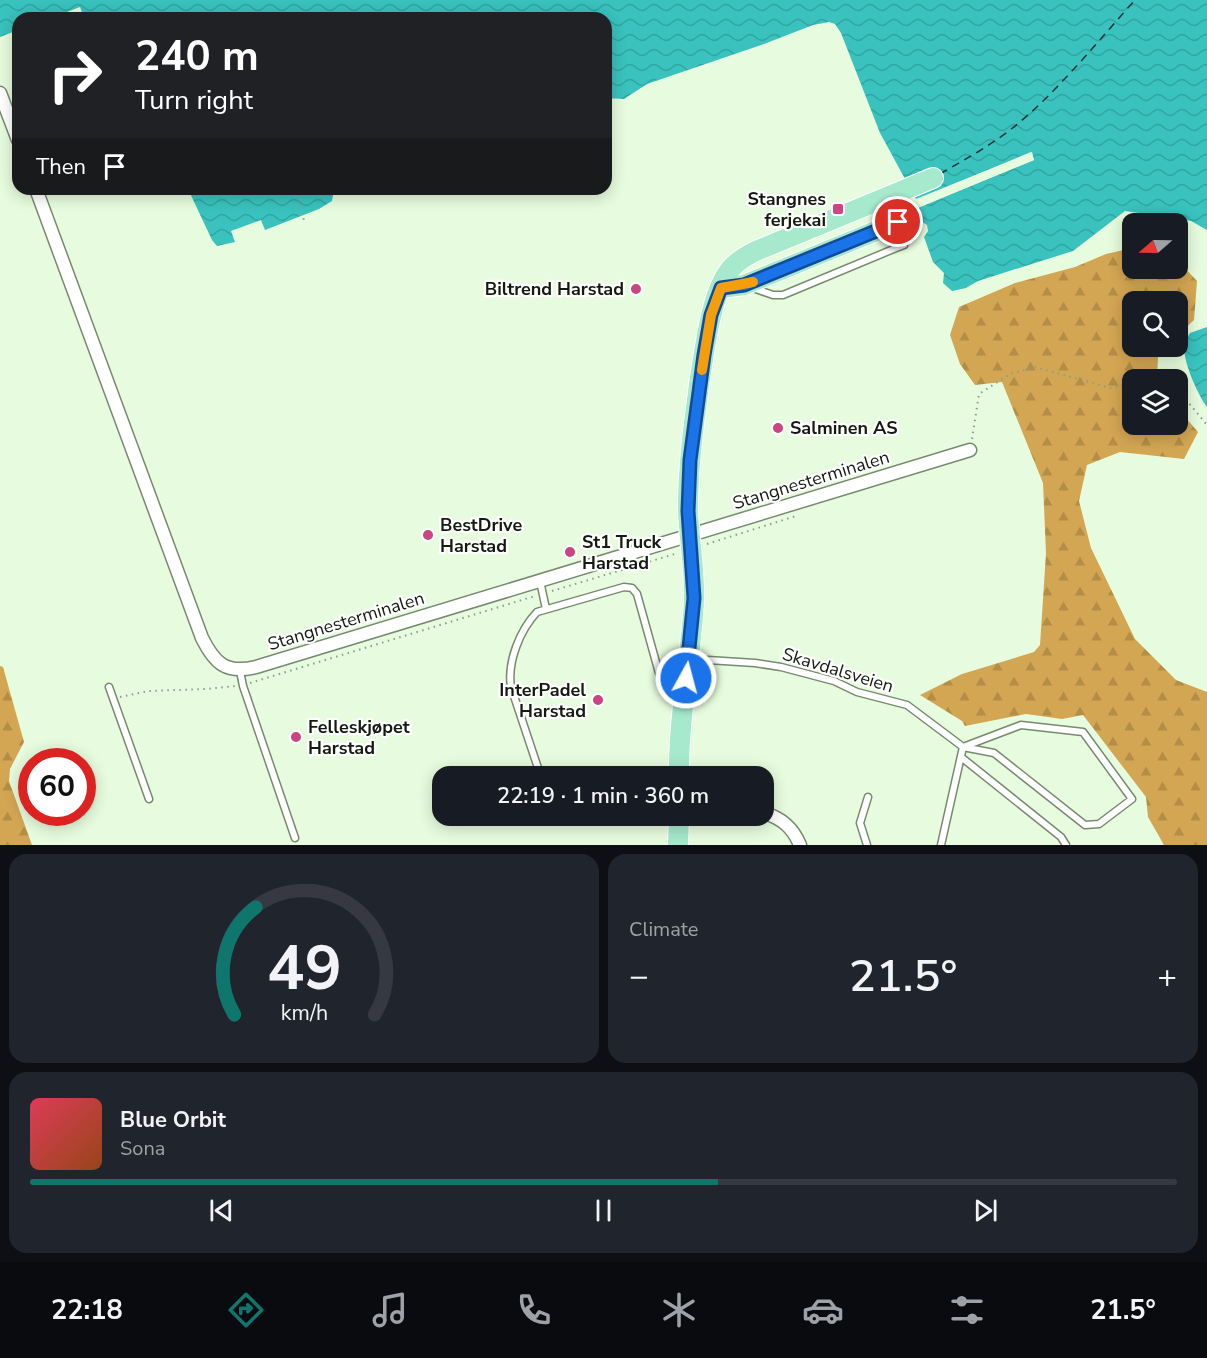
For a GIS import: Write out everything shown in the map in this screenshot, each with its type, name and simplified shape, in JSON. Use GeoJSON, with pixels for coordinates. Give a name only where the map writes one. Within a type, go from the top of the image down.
{"type":"FeatureCollection","features":[{"type":"Feature","properties":{"kind":"main road"},"geometry":{"type":"LineString","coordinates":[[679,766],[680,733],[694,598],[689,484],[693,433],[711,315],[724,279],[732,267],[744,257],[784,238],[933,178]]}},
{"type":"Feature","properties":{"kind":"main road"},"geometry":{"type":"LineString","coordinates":[[721,288],[744,285],[898,222],[897,193]]}},
{"type":"Feature","properties":{"kind":"main road"},"geometry":{"type":"LineString","coordinates":[[678,845],[679,826]]}},
{"type":"Feature","properties":{"kind":"street"},"geometry":{"type":"LineString","coordinates":[[0,93],[12,124]]}},
{"type":"Feature","properties":{"kind":"street"},"geometry":{"type":"LineString","coordinates":[[38,195],[202,638],[217,661],[226,667],[240,671]]}},
{"type":"Feature","properties":{"kind":"street","name":"Stangnesterminalen"},"geometry":{"type":"LineString","coordinates":[[240,671],[970,450]]}},
{"type":"Feature","properties":{"kind":"street"},"geometry":{"type":"LineString","coordinates":[[774,816],[788,825],[800,845]]}},
{"type":"Feature","properties":{"kind":"lane"},"geometry":{"type":"LineString","coordinates":[[540,581],[546,609]]}},
{"type":"Feature","properties":{"kind":"lane"},"geometry":{"type":"LineString","coordinates":[[537,766],[511,687],[509,674],[514,654],[527,622],[537,612],[624,587],[632,588],[637,594],[659,673]]}},
{"type":"Feature","properties":{"kind":"lane","name":"Skavdalsveien"},"geometry":{"type":"LineString","coordinates":[[688,659],[755,663],[781,667],[834,681],[857,692],[907,705],[963,747]]}},
{"type":"Feature","properties":{"kind":"lane"},"geometry":{"type":"LineString","coordinates":[[240,671],[295,838]]}},
{"type":"Feature","properties":{"kind":"lane"},"geometry":{"type":"LineString","coordinates":[[109,687],[149,798]]}},
{"type":"Feature","properties":{"kind":"lane"},"geometry":{"type":"LineString","coordinates":[[1021,725],[1083,732],[1132,799],[1099,824],[1085,825],[994,753],[963,747],[1021,725]]}},
{"type":"Feature","properties":{"kind":"lane"},"geometry":{"type":"LineString","coordinates":[[941,845],[945,820],[957,782],[963,747]]}},
{"type":"Feature","properties":{"kind":"lane"},"geometry":{"type":"LineString","coordinates":[[961,757],[1061,837],[1066,845]]}},
{"type":"Feature","properties":{"kind":"lane"},"geometry":{"type":"LineString","coordinates":[[867,845],[860,823],[868,797]]}},
{"type":"Feature","properties":{"kind":"path"},"geometry":{"type":"LineString","coordinates":[[298,195],[304,220]]}},
{"type":"Feature","properties":{"kind":"path"},"geometry":{"type":"LineString","coordinates":[[970,450],[979,394],[1010,374],[1035,367],[1111,388],[1122,385]]}},
{"type":"Feature","properties":{"kind":"path"},"geometry":{"type":"LineString","coordinates":[[1188,402],[1207,425]]}},
{"type":"Feature","properties":{"kind":"green space"},"geometry":{"type":"Polygon","coordinates":[[[1122,250],[1122,279],[1188,279],[1188,272],[1197,281],[1194,320],[1188,326],[1188,291],[1122,291],[1122,357],[1158,357],[1157,369],[1122,369],[1122,435],[1188,435],[1188,420],[1198,432],[1184,459],[1120,452],[1087,465],[1079,501],[1091,548],[1135,639],[1176,680],[1207,692],[1207,845],[1164,845],[1148,817],[1146,797],[1083,715],[1062,719],[1026,714],[965,726],[962,721],[920,695],[962,674],[1034,652],[1040,645],[1046,553],[1043,483],[1002,382],[975,385],[960,364],[950,335],[959,307],[1015,283],[1075,267],[1106,254],[1122,250]]]}},
{"type":"Feature","properties":{"kind":"green space"},"geometry":{"type":"Polygon","coordinates":[[[0,666],[3,667],[24,742],[21,748],[18,748],[18,754],[10,769],[9,781],[18,806],[18,826],[25,826],[32,845],[0,845],[0,666]]]}},
{"type":"Feature","properties":{"kind":"water"},"geometry":{"type":"Polygon","coordinates":[[[0,0],[1207,0],[1207,230],[1188,221],[1188,213],[1125,211],[1073,251],[952,291],[943,283],[944,273],[933,262],[924,237],[928,231],[927,225],[921,221],[918,208],[1034,160],[1032,152],[916,199],[880,133],[841,33],[835,24],[829,22],[813,25],[647,84],[624,99],[612,98],[612,12],[82,12],[80,7],[67,12],[12,12],[12,32],[0,37],[0,0]]]}},
{"type":"Feature","properties":{"kind":"water"},"geometry":{"type":"Polygon","coordinates":[[[191,195],[333,195],[332,201],[319,209],[265,230],[261,220],[231,231],[235,242],[217,246],[191,195]]]}},
{"type":"Feature","properties":{"kind":"water"},"geometry":{"type":"Polygon","coordinates":[[[1207,327],[1207,407],[1199,394],[1185,357],[1188,357],[1190,333],[1207,327]]]}},
{"type":"Feature","properties":{"kind":"pier"},"geometry":{"type":"Polygon","coordinates":[[[1031,152],[1034,160],[919,207],[918,205],[1031,158],[1030,156],[918,202],[916,200],[1031,152]]]}},
{"type":"Feature","properties":{"kind":"ferry route"},"geometry":{"type":"LineString","coordinates":[[940,174],[1010,130],[1043,101],[1135,0]]}},
{"type":"Feature","properties":{"kind":"slow traffic"},"geometry":{"type":"LineString","coordinates":[[702,370],[711,315],[721,288],[753,282]]}},
{"type":"Feature","properties":{"kind":"place","name":"Stangnes ferjekai"},"geometry":{"type":"Point","coordinates":[838,209]}},
{"type":"Feature","properties":{"kind":"place","name":"Biltrend Harstad"},"geometry":{"type":"Point","coordinates":[636,289]}},
{"type":"Feature","properties":{"kind":"place","name":"Salminen AS"},"geometry":{"type":"Point","coordinates":[778,428]}},
{"type":"Feature","properties":{"kind":"place","name":"BestDrive Harstad"},"geometry":{"type":"Point","coordinates":[428,535]}},
{"type":"Feature","properties":{"kind":"place","name":"St1 Truck Harstad"},"geometry":{"type":"Point","coordinates":[570,552]}},
{"type":"Feature","properties":{"kind":"place","name":"InterPadel Harstad"},"geometry":{"type":"Point","coordinates":[598,700]}},
{"type":"Feature","properties":{"kind":"place","name":"Felleskjøpet Harstad"},"geometry":{"type":"Point","coordinates":[296,737]}},
{"type":"Feature","properties":{"kind":"route"},"geometry":{"type":"LineString","coordinates":[[686,678],[694,598],[688,511],[690,460],[704,355],[717,296],[721,288],[744,285],[898,222]]}}]}
